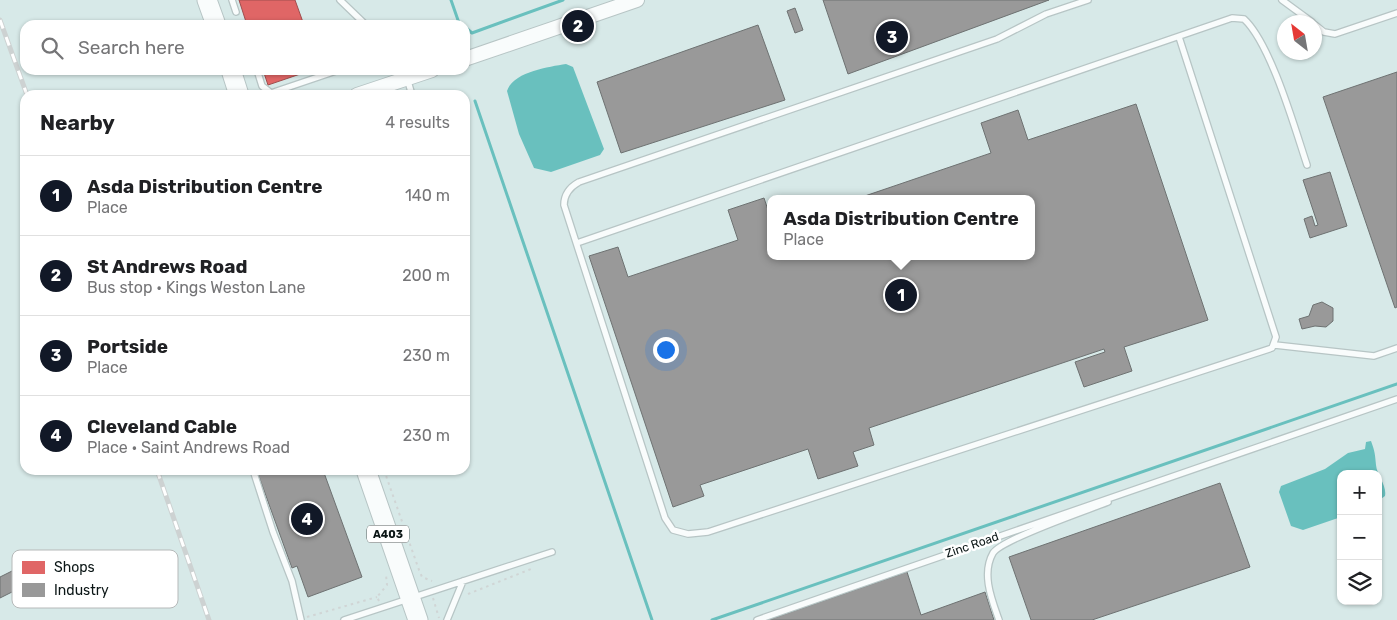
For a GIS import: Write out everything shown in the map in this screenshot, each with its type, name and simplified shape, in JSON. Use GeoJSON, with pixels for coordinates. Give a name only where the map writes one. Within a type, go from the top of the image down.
{"type":"FeatureCollection","features":[{"type":"Feature","properties":{"kind":"highway"},"geometry":{"type":"LineString","coordinates":[[207,0],[214,20]]}},
{"type":"Feature","properties":{"kind":"highway"},"geometry":{"type":"LineString","coordinates":[[233,75],[237,90]]}},
{"type":"Feature","properties":{"kind":"highway","name":"A403"},"geometry":{"type":"LineString","coordinates":[[368,475],[418,620]]}},
{"type":"Feature","properties":{"kind":"street"},"geometry":{"type":"LineString","coordinates":[[470,57],[637,0]]}},
{"type":"Feature","properties":{"kind":"street"},"geometry":{"type":"LineString","coordinates":[[369,90],[402,76]]}},
{"type":"Feature","properties":{"kind":"lane"},"geometry":{"type":"LineString","coordinates":[[232,0],[236,12]]}},
{"type":"Feature","properties":{"kind":"lane"},"geometry":{"type":"LineString","coordinates":[[340,0],[361,20]]}},
{"type":"Feature","properties":{"kind":"lane"},"geometry":{"type":"LineString","coordinates":[[1088,0],[1046,14],[997,39],[579,182],[570,189],[564,199],[669,526],[680,533],[708,532],[1268,350],[1275,345],[1374,356],[1397,348]]}},
{"type":"Feature","properties":{"kind":"lane"},"geometry":{"type":"LineString","coordinates":[[1282,0],[1302,15]]}},
{"type":"Feature","properties":{"kind":"lane"},"geometry":{"type":"LineString","coordinates":[[1322,30],[1335,34],[1397,13]]}},
{"type":"Feature","properties":{"kind":"lane"},"geometry":{"type":"LineString","coordinates":[[577,243],[1232,18],[1244,19],[1250,24],[1260,42],[1286,103],[1307,165]]}},
{"type":"Feature","properties":{"kind":"lane"},"geometry":{"type":"LineString","coordinates":[[1179,37],[1276,338],[1275,345]]}},
{"type":"Feature","properties":{"kind":"lane"},"geometry":{"type":"LineString","coordinates":[[259,75],[262,86],[267,90]]}},
{"type":"Feature","properties":{"kind":"lane"},"geometry":{"type":"LineString","coordinates":[[280,90],[324,75]]}},
{"type":"Feature","properties":{"kind":"lane"},"geometry":{"type":"LineString","coordinates":[[402,76],[409,90]]}},
{"type":"Feature","properties":{"kind":"lane","name":"Zinc Road"},"geometry":{"type":"LineString","coordinates":[[757,620],[1397,399]]}},
{"type":"Feature","properties":{"kind":"lane","name":"Zinc Road"},"geometry":{"type":"LineString","coordinates":[[999,620],[986,579],[993,553],[1008,542],[1187,471]]}},
{"type":"Feature","properties":{"kind":"lane"},"geometry":{"type":"LineString","coordinates":[[254,475],[272,532],[292,581],[300,619]]}},
{"type":"Feature","properties":{"kind":"lane"},"geometry":{"type":"LineString","coordinates":[[344,620],[552,552]]}},
{"type":"Feature","properties":{"kind":"lane"},"geometry":{"type":"LineString","coordinates":[[446,620],[463,582]]}},
{"type":"Feature","properties":{"kind":"path"},"geometry":{"type":"LineString","coordinates":[[386,475],[422,577],[430,582],[436,581]]}},
{"type":"Feature","properties":{"kind":"path"},"geometry":{"type":"LineString","coordinates":[[462,598],[470,592],[519,575],[534,567]]}},
{"type":"Feature","properties":{"kind":"path"},"geometry":{"type":"LineString","coordinates":[[300,619],[377,597],[387,585],[384,569]]}},
{"type":"Feature","properties":{"kind":"path"},"geometry":{"type":"LineString","coordinates":[[430,582],[431,592],[440,620]]}},
{"type":"Feature","properties":{"kind":"path"},"geometry":{"type":"LineString","coordinates":[[377,597],[381,608]]}},
{"type":"Feature","properties":{"kind":"water"},"geometry":{"type":"Polygon","coordinates":[[[566,64],[573,67],[604,149],[600,155],[551,172],[534,168],[519,134],[507,91],[516,79],[524,75],[566,64]]]}},
{"type":"Feature","properties":{"kind":"water"},"geometry":{"type":"Polygon","coordinates":[[[1371,441],[1377,470],[1337,470],[1337,518],[1303,530],[1291,526],[1279,492],[1281,486],[1325,469],[1348,453],[1365,449],[1366,442],[1371,441]]]}},
{"type":"Feature","properties":{"kind":"water"},"geometry":{"type":"Polygon","coordinates":[[[1382,481],[1385,488],[1385,496],[1382,498],[1382,481]]]}},
{"type":"Feature","properties":{"kind":"building: Shops"},"geometry":{"type":"Polygon","coordinates":[[[239,0],[295,0],[302,20],[245,20],[239,0]]]}},
{"type":"Feature","properties":{"kind":"building: Shops"},"geometry":{"type":"Polygon","coordinates":[[[265,75],[297,75],[268,85],[265,75]]]}},
{"type":"Feature","properties":{"kind":"building: Industry"},"geometry":{"type":"Polygon","coordinates":[[[823,0],[1049,0],[848,74],[823,0]]]}},
{"type":"Feature","properties":{"kind":"building: Industry"},"geometry":{"type":"Polygon","coordinates":[[[795,8],[803,30],[795,33],[787,11],[795,8]]]}},
{"type":"Feature","properties":{"kind":"building: Industry"},"geometry":{"type":"Polygon","coordinates":[[[758,25],[785,100],[621,153],[597,82],[758,25]]]}},
{"type":"Feature","properties":{"kind":"building: Industry"},"geometry":{"type":"Polygon","coordinates":[[[1397,72],[1397,307],[1395,308],[1323,97],[1397,72]]]}},
{"type":"Feature","properties":{"kind":"building: Industry"},"geometry":{"type":"Polygon","coordinates":[[[1136,104],[1208,320],[1124,347],[1132,371],[1084,387],[1075,362],[1105,352],[1104,349],[869,428],[874,445],[853,452],[858,466],[818,479],[808,449],[700,485],[704,496],[673,507],[589,256],[618,247],[628,277],[738,240],[728,210],[764,198],[767,207],[767,260],[1035,260],[1035,195],[868,195],[991,153],[981,123],[1018,110],[1028,140],[1136,104]]]}},
{"type":"Feature","properties":{"kind":"building: Industry"},"geometry":{"type":"Polygon","coordinates":[[[1330,172],[1347,226],[1310,238],[1304,219],[1312,216],[1315,226],[1318,225],[1303,180],[1330,172]]]}},
{"type":"Feature","properties":{"kind":"building: Industry"},"geometry":{"type":"Polygon","coordinates":[[[1322,302],[1333,308],[1333,321],[1326,327],[1315,326],[1302,329],[1299,319],[1309,316],[1313,305],[1322,302]]]}},
{"type":"Feature","properties":{"kind":"building: Industry"},"geometry":{"type":"Polygon","coordinates":[[[258,475],[325,475],[362,577],[308,597],[297,566],[292,568],[258,475]]]}},
{"type":"Feature","properties":{"kind":"building: Industry"},"geometry":{"type":"Polygon","coordinates":[[[1220,483],[1250,567],[1092,620],[1031,620],[1009,557],[1220,483]]]}},
{"type":"Feature","properties":{"kind":"building: Industry"},"geometry":{"type":"Polygon","coordinates":[[[12,571],[12,592],[0,598],[0,577],[12,571]]]}},
{"type":"Feature","properties":{"kind":"building: Industry"},"geometry":{"type":"Polygon","coordinates":[[[907,572],[921,615],[985,592],[994,620],[768,620],[907,572]]]}},
{"type":"Feature","properties":{"kind":"waterway"},"geometry":{"type":"LineString","coordinates":[[451,0],[458,20]]}},
{"type":"Feature","properties":{"kind":"waterway"},"geometry":{"type":"LineString","coordinates":[[470,31],[472,33],[563,0]]}},
{"type":"Feature","properties":{"kind":"waterway"},"geometry":{"type":"LineString","coordinates":[[475,101],[652,620]]}},
{"type":"Feature","properties":{"kind":"waterway"},"geometry":{"type":"LineString","coordinates":[[712,620],[1397,384]]}},
{"type":"Feature","properties":{"kind":"railway"},"geometry":{"type":"LineString","coordinates":[[0,20],[25,90]]}},
{"type":"Feature","properties":{"kind":"railway"},"geometry":{"type":"LineString","coordinates":[[159,475],[209,620]]}},
{"type":"Feature","properties":{"kind":"place","name":"St Andrews Road"},"geometry":{"type":"Point","coordinates":[578,26]}},
{"type":"Feature","properties":{"kind":"place","name":"Portside"},"geometry":{"type":"Point","coordinates":[892,37]}},
{"type":"Feature","properties":{"kind":"place","name":"Asda Distribution Centre"},"geometry":{"type":"Point","coordinates":[901,295]}},
{"type":"Feature","properties":{"kind":"place","name":"Cleveland Cable"},"geometry":{"type":"Point","coordinates":[307,519]}}]}
